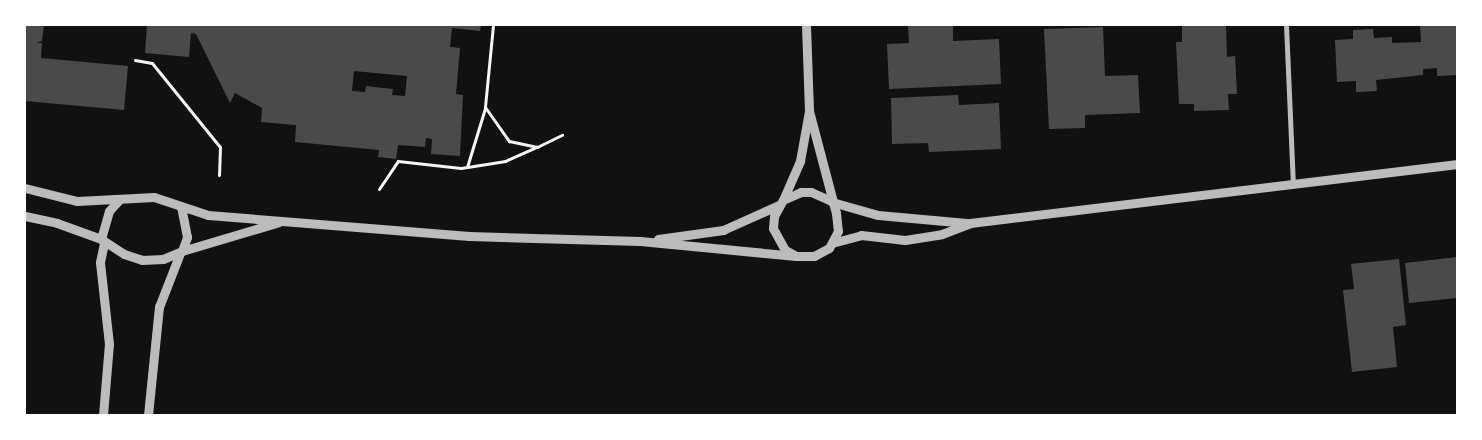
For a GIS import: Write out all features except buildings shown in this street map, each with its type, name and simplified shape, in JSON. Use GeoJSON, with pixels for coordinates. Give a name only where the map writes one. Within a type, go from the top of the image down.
{"type":"FeatureCollection","features":[{"type":"Feature","properties":{"kind":"street"},"geometry":{"type":"LineString","coordinates":[[796,256],[785,250],[773,228],[774,216],[800,161],[809,111],[806,25]]}},
{"type":"Feature","properties":{"kind":"street"},"geometry":{"type":"LineString","coordinates":[[1286,25],[1293,186]]}},
{"type":"Feature","properties":{"kind":"street"},"geometry":{"type":"LineString","coordinates":[[809,111],[838,222],[832,243]]}},
{"type":"Feature","properties":{"kind":"street"},"geometry":{"type":"LineString","coordinates":[[25,188],[66,200],[154,197],[208,215],[469,236],[640,241],[796,256],[814,256],[832,243],[861,235],[900,240],[927,237],[970,223],[1293,186],[1457,164]]}},
{"type":"Feature","properties":{"kind":"street"},"geometry":{"type":"LineString","coordinates":[[640,241],[723,230],[760,216],[801,192],[811,192],[832,201],[878,215],[970,223]]}},
{"type":"Feature","properties":{"kind":"street"},"geometry":{"type":"LineString","coordinates":[[103,415],[109,344],[100,262],[108,211],[120,199]]}},
{"type":"Feature","properties":{"kind":"street"},"geometry":{"type":"LineString","coordinates":[[148,415],[159,307],[187,237],[181,207]]}},
{"type":"Feature","properties":{"kind":"street"},"geometry":{"type":"LineString","coordinates":[[25,216],[57,223],[102,241],[124,254],[142,260],[163,259],[284,220]]}},
{"type":"Feature","properties":{"kind":"path"},"geometry":{"type":"LineString","coordinates":[[467,167],[485,107],[493,25]]}},
{"type":"Feature","properties":{"kind":"path"},"geometry":{"type":"LineString","coordinates":[[135,60],[152,63],[220,147],[219,175]]}},
{"type":"Feature","properties":{"kind":"path"},"geometry":{"type":"LineString","coordinates":[[485,107],[509,141],[537,147]]}},
{"type":"Feature","properties":{"kind":"path"},"geometry":{"type":"LineString","coordinates":[[378,189],[398,161],[467,167],[505,161],[562,135]]}}]}
